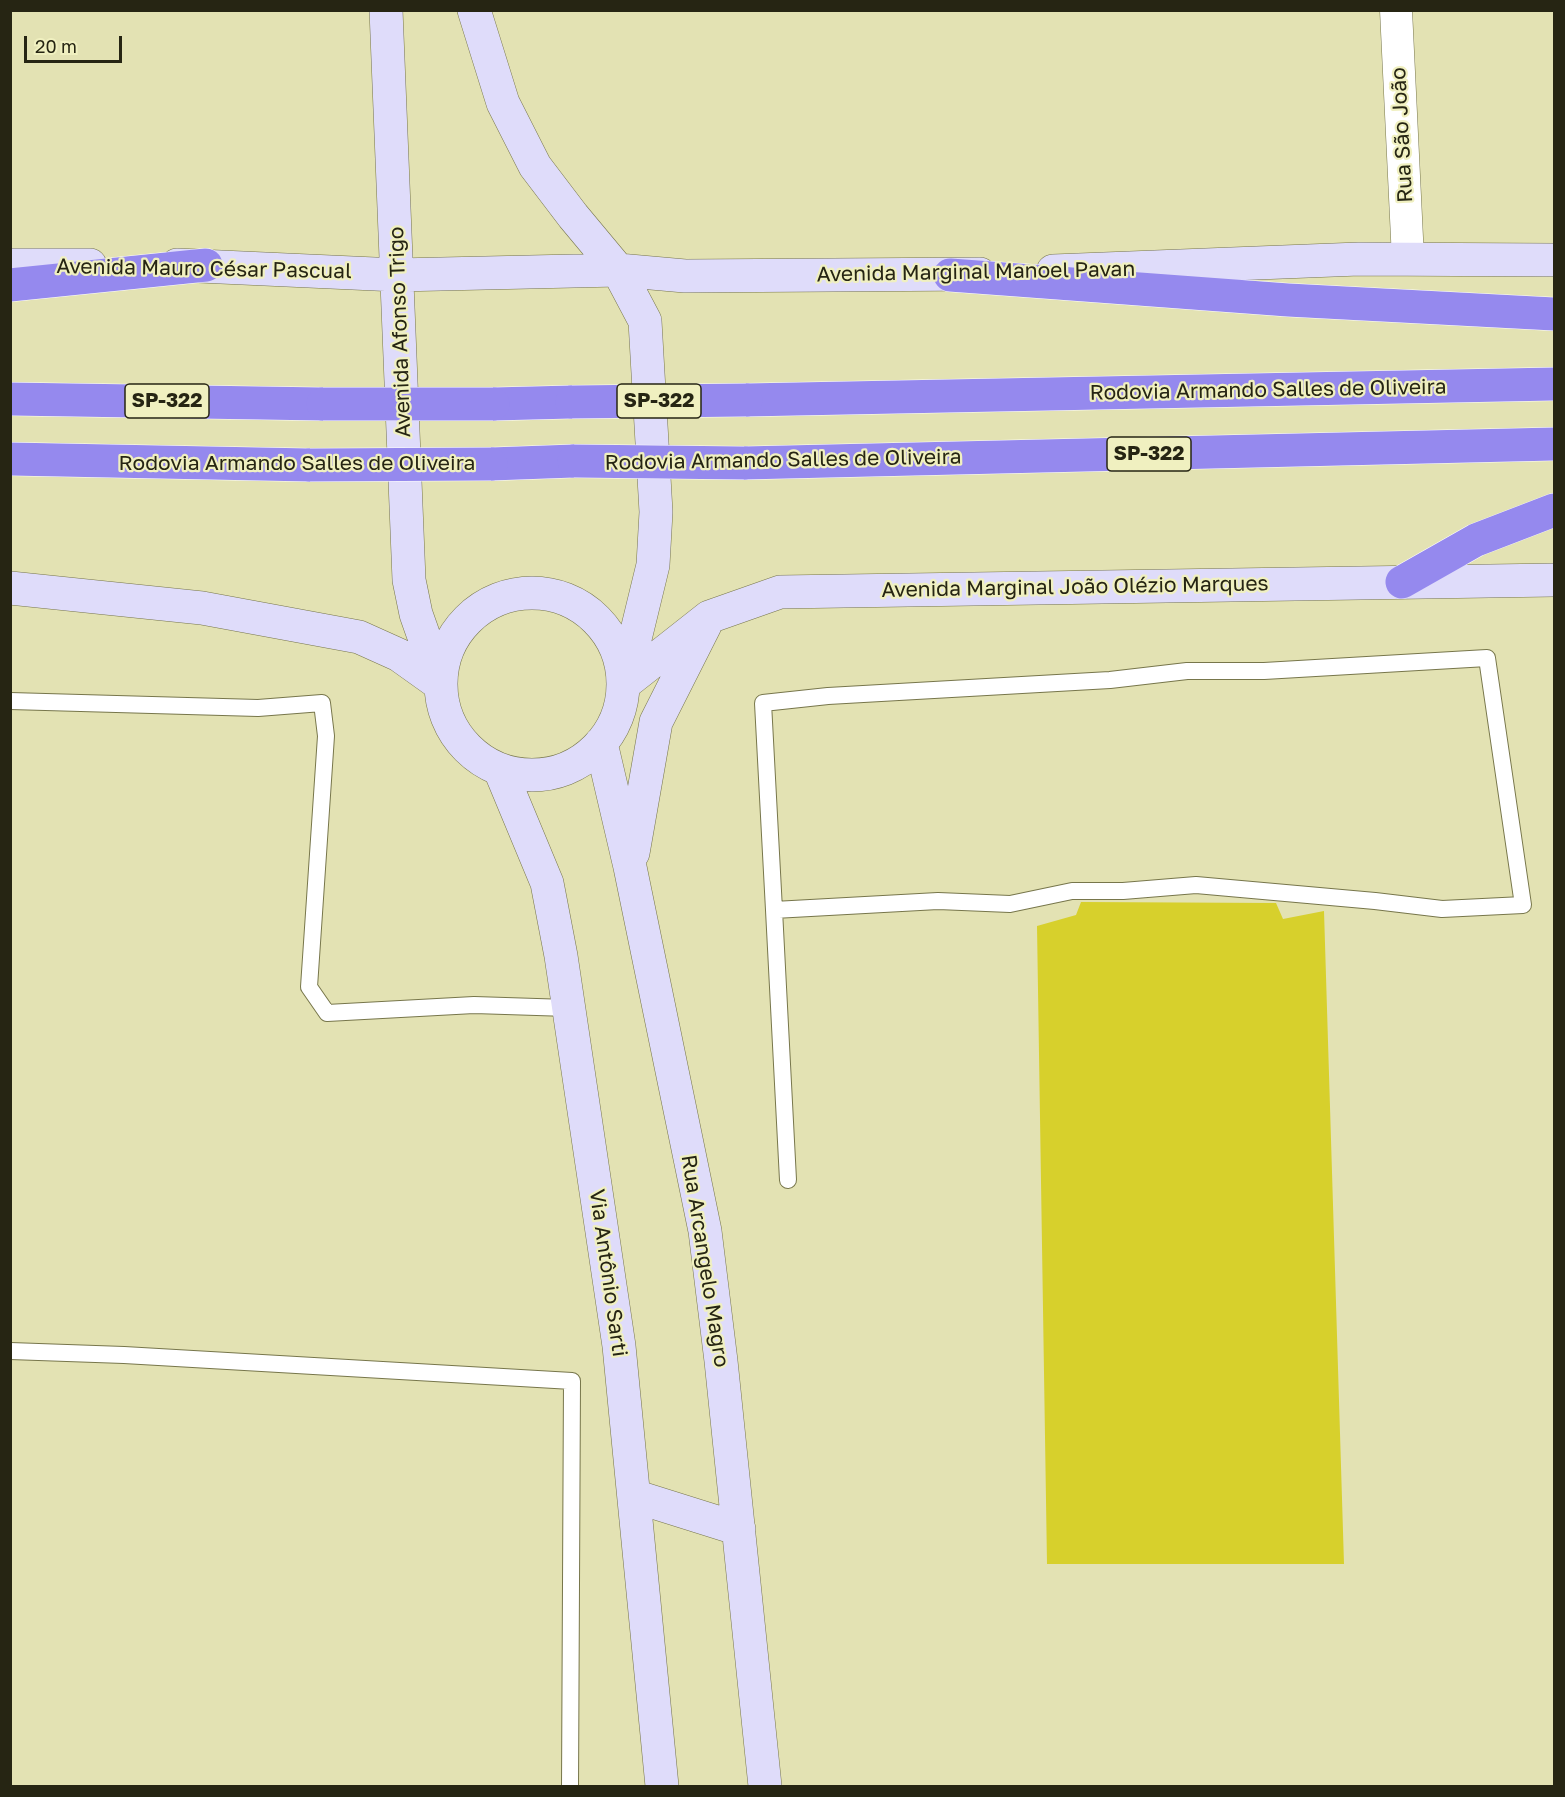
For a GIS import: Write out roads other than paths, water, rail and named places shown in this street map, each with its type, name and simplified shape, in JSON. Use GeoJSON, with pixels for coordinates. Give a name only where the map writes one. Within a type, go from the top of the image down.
{"type":"FeatureCollection","features":[{"type":"Feature","properties":{"kind":"highway"},"geometry":{"type":"LineString","coordinates":[[10,285],[206,265]]}},
{"type":"Feature","properties":{"kind":"highway"},"geometry":{"type":"LineString","coordinates":[[950,275],[1288,300],[1554,314]]}},
{"type":"Feature","properties":{"kind":"highway","name":"Rodovia Armando Salles de Oliveira"},"geometry":{"type":"LineString","coordinates":[[10,399],[493,404],[1554,384]]}},
{"type":"Feature","properties":{"kind":"highway","name":"Rodovia Armando Salles de Oliveira"},"geometry":{"type":"LineString","coordinates":[[10,459],[310,465],[574,461],[744,463],[1554,444]]}},
{"type":"Feature","properties":{"kind":"highway"},"geometry":{"type":"LineString","coordinates":[[1402,582],[1476,540],[1554,510]]}},
{"type":"Feature","properties":{"kind":"main road","name":"Avenida Afonso Trigo"},"geometry":{"type":"LineString","coordinates":[[386,10],[409,580],[416,614],[441,685]]}},
{"type":"Feature","properties":{"kind":"main road"},"geometry":{"type":"LineString","coordinates":[[474,10],[503,103],[535,166],[618,270],[645,321],[656,512],[653,565],[624,684],[620,710],[608,735],[601,743],[570,767],[547,774],[523,775],[500,770],[476,757],[457,737],[445,712],[441,685],[445,657],[458,632],[478,611],[503,598],[532,593],[560,597],[586,610],[606,630],[619,655],[624,684]]}},
{"type":"Feature","properties":{"kind":"main road","name":"Avenida Marginal Manoel Pavan"},"geometry":{"type":"LineString","coordinates":[[397,275],[618,270],[685,276],[950,275],[1359,259],[1554,260]]}},
{"type":"Feature","properties":{"kind":"main road","name":"Avenida Mauro César Pascual"},"geometry":{"type":"LineString","coordinates":[[10,265],[206,265],[397,275]]}},
{"type":"Feature","properties":{"kind":"main road","name":"Avenida Marginal João Olézio Marques"},"geometry":{"type":"LineString","coordinates":[[624,684],[709,617],[780,592],[1554,580]]}},
{"type":"Feature","properties":{"kind":"main road"},"geometry":{"type":"LineString","coordinates":[[10,588],[202,608],[359,637],[399,655],[441,685]]}},
{"type":"Feature","properties":{"kind":"main road"},"geometry":{"type":"LineString","coordinates":[[630,867],[656,722],[709,617]]}},
{"type":"Feature","properties":{"kind":"main road","name":"Rua Arcangelo Magro"},"geometry":{"type":"LineString","coordinates":[[601,743],[630,867],[705,1231],[765,1786]]}},
{"type":"Feature","properties":{"kind":"main road","name":"Via Antônio Sarti"},"geometry":{"type":"LineString","coordinates":[[500,770],[546,883],[568,1008],[619,1346],[662,1786]]}},
{"type":"Feature","properties":{"kind":"main road"},"geometry":{"type":"LineString","coordinates":[[634,1496],[739,1529]]}},
{"type":"Feature","properties":{"kind":"street","name":"Rua São João"},"geometry":{"type":"LineString","coordinates":[[1396,10],[1408,259]]}},
{"type":"Feature","properties":{"kind":"lane"},"geometry":{"type":"LineString","coordinates":[[774,910],[938,901],[1010,904],[1072,891],[1123,891],[1196,885],[1442,909],[1523,904],[1487,658],[1264,671],[1187,671],[1110,680],[828,696],[764,703],[774,910],[788,1180]]}},
{"type":"Feature","properties":{"kind":"lane"},"geometry":{"type":"LineString","coordinates":[[10,701],[258,708],[322,703],[326,736],[309,987],[327,1012],[474,1005],[568,1008]]}},
{"type":"Feature","properties":{"kind":"lane"},"geometry":{"type":"LineString","coordinates":[[10,1351],[124,1355],[572,1381],[570,1786]]}}]}
